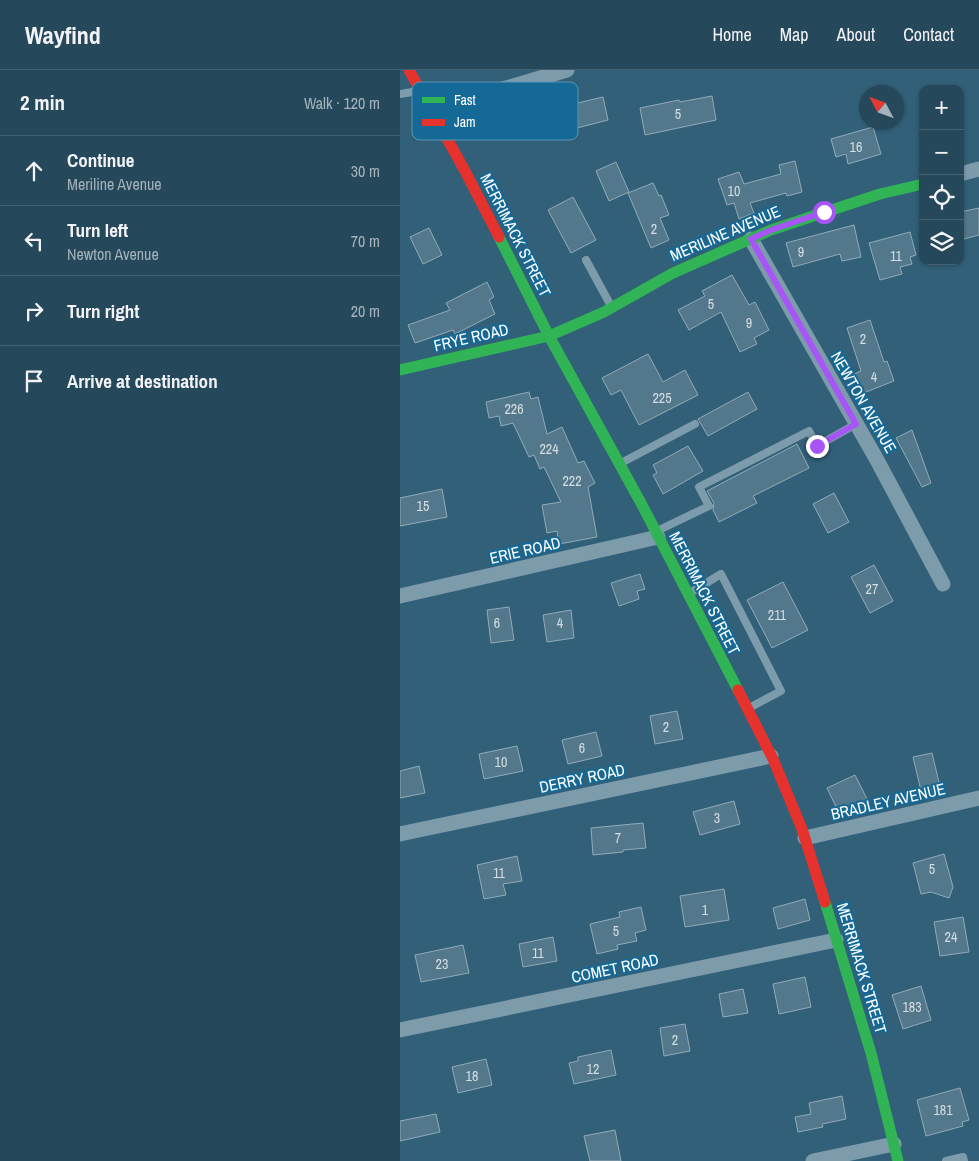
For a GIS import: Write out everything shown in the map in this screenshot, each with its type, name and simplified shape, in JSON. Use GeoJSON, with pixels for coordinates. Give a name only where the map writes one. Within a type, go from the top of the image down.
{"type":"FeatureCollection","features":[{"type":"Feature","properties":{"kind":"main road","name":"MERRIMACK STREET"},"geometry":{"type":"LineString","coordinates":[[409,70],[416,82]]}},
{"type":"Feature","properties":{"kind":"main road","name":"MERRIMACK STREET"},"geometry":{"type":"LineString","coordinates":[[447,140],[549,336],[657,534],[772,756],[805,838],[871,1053],[898,1161]]}},
{"type":"Feature","properties":{"kind":"main road","name":"MERILINE AVENUE"},"geometry":{"type":"LineString","coordinates":[[549,336],[612,308],[673,274],[771,230],[880,194],[919,185]]}},
{"type":"Feature","properties":{"kind":"main road","name":"FRYE ROAD"},"geometry":{"type":"LineString","coordinates":[[400,370],[549,336]]}},
{"type":"Feature","properties":{"kind":"street"},"geometry":{"type":"LineString","coordinates":[[527,82],[567,70]]}},
{"type":"Feature","properties":{"kind":"street"},"geometry":{"type":"LineString","coordinates":[[964,173],[979,169]]}},
{"type":"Feature","properties":{"kind":"street","name":"NEWTON AVENUE"},"geometry":{"type":"LineString","coordinates":[[751,239],[878,460],[943,584]]}},
{"type":"Feature","properties":{"kind":"street","name":"ERIE ROAD"},"geometry":{"type":"LineString","coordinates":[[400,596],[657,534]]}},
{"type":"Feature","properties":{"kind":"street","name":"DERRY ROAD"},"geometry":{"type":"LineString","coordinates":[[400,834],[772,756]]}},
{"type":"Feature","properties":{"kind":"street","name":"BRADLEY AVENUE"},"geometry":{"type":"LineString","coordinates":[[805,838],[979,798]]}},
{"type":"Feature","properties":{"kind":"street","name":"COMET ROAD"},"geometry":{"type":"LineString","coordinates":[[400,1030],[836,940]]}},
{"type":"Feature","properties":{"kind":"street"},"geometry":{"type":"LineString","coordinates":[[813,1161],[894,1144]]}},
{"type":"Feature","properties":{"kind":"lane"},"geometry":{"type":"LineString","coordinates":[[586,260],[612,308]]}},
{"type":"Feature","properties":{"kind":"lane"},"geometry":{"type":"LineString","coordinates":[[620,464],[695,424]]}},
{"type":"Feature","properties":{"kind":"lane"},"geometry":{"type":"LineString","coordinates":[[657,534],[709,506],[699,487],[809,431],[817,446],[856,424]]}},
{"type":"Feature","properties":{"kind":"lane"},"geometry":{"type":"LineString","coordinates":[[688,594],[721,574],[781,691],[747,709]]}},
{"type":"Feature","properties":{"kind":"lane"},"geometry":{"type":"LineString","coordinates":[[946,1161],[963,1157],[964,1161]]}},
{"type":"Feature","properties":{"kind":"building"},"geometry":{"type":"Polygon","coordinates":[[[712,96],[716,120],[645,135],[640,108],[712,96]]]}},
{"type":"Feature","properties":{"kind":"building"},"geometry":{"type":"Polygon","coordinates":[[[603,97],[608,120],[578,128],[578,103],[603,97]]]}},
{"type":"Feature","properties":{"kind":"building"},"geometry":{"type":"Polygon","coordinates":[[[862,130],[874,130],[881,154],[848,164],[846,154],[836,157],[831,139],[862,130]]]}},
{"type":"Feature","properties":{"kind":"building"},"geometry":{"type":"Polygon","coordinates":[[[795,161],[802,192],[787,196],[786,193],[750,203],[754,213],[739,219],[734,203],[727,205],[718,179],[739,172],[744,184],[781,174],[779,165],[795,161]]]}},
{"type":"Feature","properties":{"kind":"building"},"geometry":{"type":"Polygon","coordinates":[[[616,162],[629,192],[609,201],[596,171],[616,162]]]}},
{"type":"Feature","properties":{"kind":"building"},"geometry":{"type":"Polygon","coordinates":[[[653,183],[659,196],[661,195],[669,215],[660,218],[669,240],[651,248],[628,193],[653,183]]]}},
{"type":"Feature","properties":{"kind":"building"},"geometry":{"type":"Polygon","coordinates":[[[573,197],[596,240],[571,253],[548,210],[573,197]]]}},
{"type":"Feature","properties":{"kind":"building"},"geometry":{"type":"Polygon","coordinates":[[[979,208],[979,235],[964,239],[964,211],[979,208]]]}},
{"type":"Feature","properties":{"kind":"building"},"geometry":{"type":"Polygon","coordinates":[[[854,225],[861,257],[842,261],[840,254],[793,267],[786,243],[854,225]]]}},
{"type":"Feature","properties":{"kind":"building"},"geometry":{"type":"Polygon","coordinates":[[[429,228],[442,255],[423,264],[410,237],[429,228]]]}},
{"type":"Feature","properties":{"kind":"building"},"geometry":{"type":"Polygon","coordinates":[[[910,232],[916,255],[910,257],[912,264],[900,267],[902,274],[880,280],[869,243],[910,232]]]}},
{"type":"Feature","properties":{"kind":"building"},"geometry":{"type":"Polygon","coordinates":[[[732,275],[749,305],[755,302],[769,330],[754,338],[757,344],[740,352],[721,312],[689,330],[678,310],[705,296],[702,291],[732,275]]]}},
{"type":"Feature","properties":{"kind":"building"},"geometry":{"type":"Polygon","coordinates":[[[487,282],[494,297],[489,300],[495,314],[455,334],[453,330],[415,343],[408,325],[450,310],[446,303],[487,282]]]}},
{"type":"Feature","properties":{"kind":"building"},"geometry":{"type":"Polygon","coordinates":[[[870,320],[884,362],[887,361],[894,381],[861,394],[854,374],[861,371],[847,328],[870,320]]]}},
{"type":"Feature","properties":{"kind":"building"},"geometry":{"type":"Polygon","coordinates":[[[648,354],[663,382],[685,370],[698,395],[639,425],[621,390],[611,395],[602,378],[648,354]]]}},
{"type":"Feature","properties":{"kind":"building"},"geometry":{"type":"Polygon","coordinates":[[[529,392],[531,399],[538,397],[547,434],[562,427],[578,463],[584,461],[595,483],[588,487],[597,537],[559,544],[557,531],[547,533],[542,505],[561,502],[544,467],[540,469],[534,455],[529,457],[513,423],[501,426],[499,416],[489,418],[486,402],[529,392]]]}},
{"type":"Feature","properties":{"kind":"building"},"geometry":{"type":"Polygon","coordinates":[[[748,392],[757,409],[708,436],[698,419],[748,392]]]}},
{"type":"Feature","properties":{"kind":"building"},"geometry":{"type":"Polygon","coordinates":[[[912,430],[931,483],[922,487],[896,438],[912,430]]]}},
{"type":"Feature","properties":{"kind":"building"},"geometry":{"type":"Polygon","coordinates":[[[797,444],[809,468],[753,496],[757,503],[719,522],[713,510],[714,503],[707,491],[797,444]]]}},
{"type":"Feature","properties":{"kind":"building"},"geometry":{"type":"Polygon","coordinates":[[[688,446],[703,471],[663,494],[653,475],[657,473],[653,465],[688,446]]]}},
{"type":"Feature","properties":{"kind":"building"},"geometry":{"type":"Polygon","coordinates":[[[442,489],[447,517],[400,526],[400,498],[442,489]]]}},
{"type":"Feature","properties":{"kind":"building"},"geometry":{"type":"Polygon","coordinates":[[[834,493],[849,522],[828,533],[813,504],[834,493]]]}},
{"type":"Feature","properties":{"kind":"building"},"geometry":{"type":"Polygon","coordinates":[[[874,565],[893,601],[870,613],[851,577],[874,565]]]}},
{"type":"Feature","properties":{"kind":"building"},"geometry":{"type":"Polygon","coordinates":[[[640,574],[645,589],[637,591],[639,599],[619,606],[611,583],[640,574]]]}},
{"type":"Feature","properties":{"kind":"building"},"geometry":{"type":"Polygon","coordinates":[[[783,582],[808,630],[772,648],[747,600],[783,582]]]}},
{"type":"Feature","properties":{"kind":"building"},"geometry":{"type":"Polygon","coordinates":[[[509,607],[514,640],[491,643],[487,610],[509,607]]]}},
{"type":"Feature","properties":{"kind":"building"},"geometry":{"type":"Polygon","coordinates":[[[571,610],[574,638],[547,642],[543,615],[571,610]]]}},
{"type":"Feature","properties":{"kind":"building"},"geometry":{"type":"Polygon","coordinates":[[[677,711],[683,739],[655,744],[650,716],[677,711]]]}},
{"type":"Feature","properties":{"kind":"building"},"geometry":{"type":"Polygon","coordinates":[[[596,732],[602,756],[568,764],[562,740],[596,732]]]}},
{"type":"Feature","properties":{"kind":"building"},"geometry":{"type":"Polygon","coordinates":[[[517,746],[523,771],[484,779],[479,754],[517,746]]]}},
{"type":"Feature","properties":{"kind":"building"},"geometry":{"type":"Polygon","coordinates":[[[932,753],[941,791],[922,795],[913,757],[932,753]]]}},
{"type":"Feature","properties":{"kind":"building"},"geometry":{"type":"Polygon","coordinates":[[[419,766],[425,793],[400,798],[400,771],[419,766]]]}},
{"type":"Feature","properties":{"kind":"building"},"geometry":{"type":"Polygon","coordinates":[[[855,775],[869,803],[848,813],[847,809],[839,813],[827,788],[855,775]]]}},
{"type":"Feature","properties":{"kind":"building"},"geometry":{"type":"Polygon","coordinates":[[[734,801],[740,824],[700,835],[693,812],[734,801]]]}},
{"type":"Feature","properties":{"kind":"building"},"geometry":{"type":"Polygon","coordinates":[[[643,823],[646,848],[593,855],[591,828],[643,823]]]}},
{"type":"Feature","properties":{"kind":"building"},"geometry":{"type":"Polygon","coordinates":[[[944,854],[953,887],[949,898],[931,892],[921,894],[913,863],[944,854]]]}},
{"type":"Feature","properties":{"kind":"building"},"geometry":{"type":"Polygon","coordinates":[[[517,856],[522,881],[503,884],[506,895],[484,899],[477,865],[517,856]]]}},
{"type":"Feature","properties":{"kind":"building"},"geometry":{"type":"Polygon","coordinates":[[[724,889],[729,920],[685,927],[680,896],[724,889]]]}},
{"type":"Feature","properties":{"kind":"building"},"geometry":{"type":"Polygon","coordinates":[[[805,899],[810,920],[778,929],[773,908],[805,899]]]}},
{"type":"Feature","properties":{"kind":"building"},"geometry":{"type":"Polygon","coordinates":[[[641,907],[646,930],[635,933],[637,941],[617,945],[618,949],[597,954],[590,924],[620,917],[619,912],[641,907]]]}},
{"type":"Feature","properties":{"kind":"building"},"geometry":{"type":"Polygon","coordinates":[[[963,917],[969,952],[940,956],[934,922],[963,917]]]}},
{"type":"Feature","properties":{"kind":"building"},"geometry":{"type":"Polygon","coordinates":[[[553,937],[557,961],[523,967],[519,944],[553,937]]]}},
{"type":"Feature","properties":{"kind":"building"},"geometry":{"type":"Polygon","coordinates":[[[463,945],[469,973],[421,982],[415,955],[463,945]]]}},
{"type":"Feature","properties":{"kind":"building"},"geometry":{"type":"Polygon","coordinates":[[[805,977],[811,1007],[779,1014],[773,984],[805,977]]]}},
{"type":"Feature","properties":{"kind":"building"},"geometry":{"type":"Polygon","coordinates":[[[921,986],[931,1020],[903,1029],[892,995],[921,986]]]}},
{"type":"Feature","properties":{"kind":"building"},"geometry":{"type":"Polygon","coordinates":[[[743,989],[748,1013],[723,1017],[719,994],[743,989]]]}},
{"type":"Feature","properties":{"kind":"building"},"geometry":{"type":"Polygon","coordinates":[[[685,1024],[690,1051],[664,1056],[660,1028],[685,1024]]]}},
{"type":"Feature","properties":{"kind":"building"},"geometry":{"type":"Polygon","coordinates":[[[611,1050],[616,1075],[574,1084],[569,1063],[578,1061],[578,1057],[611,1050]]]}},
{"type":"Feature","properties":{"kind":"building"},"geometry":{"type":"Polygon","coordinates":[[[486,1059],[492,1085],[458,1093],[452,1067],[486,1059]]]}},
{"type":"Feature","properties":{"kind":"building"},"geometry":{"type":"Polygon","coordinates":[[[960,1088],[969,1120],[962,1122],[963,1126],[926,1136],[917,1100],[960,1088]]]}},
{"type":"Feature","properties":{"kind":"building"},"geometry":{"type":"Polygon","coordinates":[[[842,1096],[846,1119],[822,1124],[823,1127],[798,1132],[795,1117],[811,1114],[809,1103],[842,1096]]]}},
{"type":"Feature","properties":{"kind":"building"},"geometry":{"type":"Polygon","coordinates":[[[436,1114],[440,1132],[400,1141],[400,1121],[436,1114]]]}},
{"type":"Feature","properties":{"kind":"building"},"geometry":{"type":"Polygon","coordinates":[[[615,1130],[621,1161],[590,1161],[584,1136],[615,1130]]]}},
{"type":"Feature","properties":{"kind":"traffic: fast"},"geometry":{"type":"LineString","coordinates":[[400,370],[549,336],[604,312],[673,273],[771,230],[880,194],[919,185]]}},
{"type":"Feature","properties":{"kind":"traffic: fast"},"geometry":{"type":"LineString","coordinates":[[499,237],[549,336],[641,503],[738,690]]}},
{"type":"Feature","properties":{"kind":"traffic: fast"},"geometry":{"type":"LineString","coordinates":[[825,902],[871,1053],[898,1161]]}},
{"type":"Feature","properties":{"kind":"traffic: jam"},"geometry":{"type":"LineString","coordinates":[[409,70],[416,82]]}},
{"type":"Feature","properties":{"kind":"traffic: jam"},"geometry":{"type":"LineString","coordinates":[[448,140],[499,237]]}},
{"type":"Feature","properties":{"kind":"traffic: jam"},"geometry":{"type":"LineString","coordinates":[[738,690],[773,759],[802,829],[825,902]]}},
{"type":"Feature","properties":{"kind":"route"},"geometry":{"type":"LineString","coordinates":[[817,446],[856,424],[751,239],[771,230],[824,212]]}}]}
